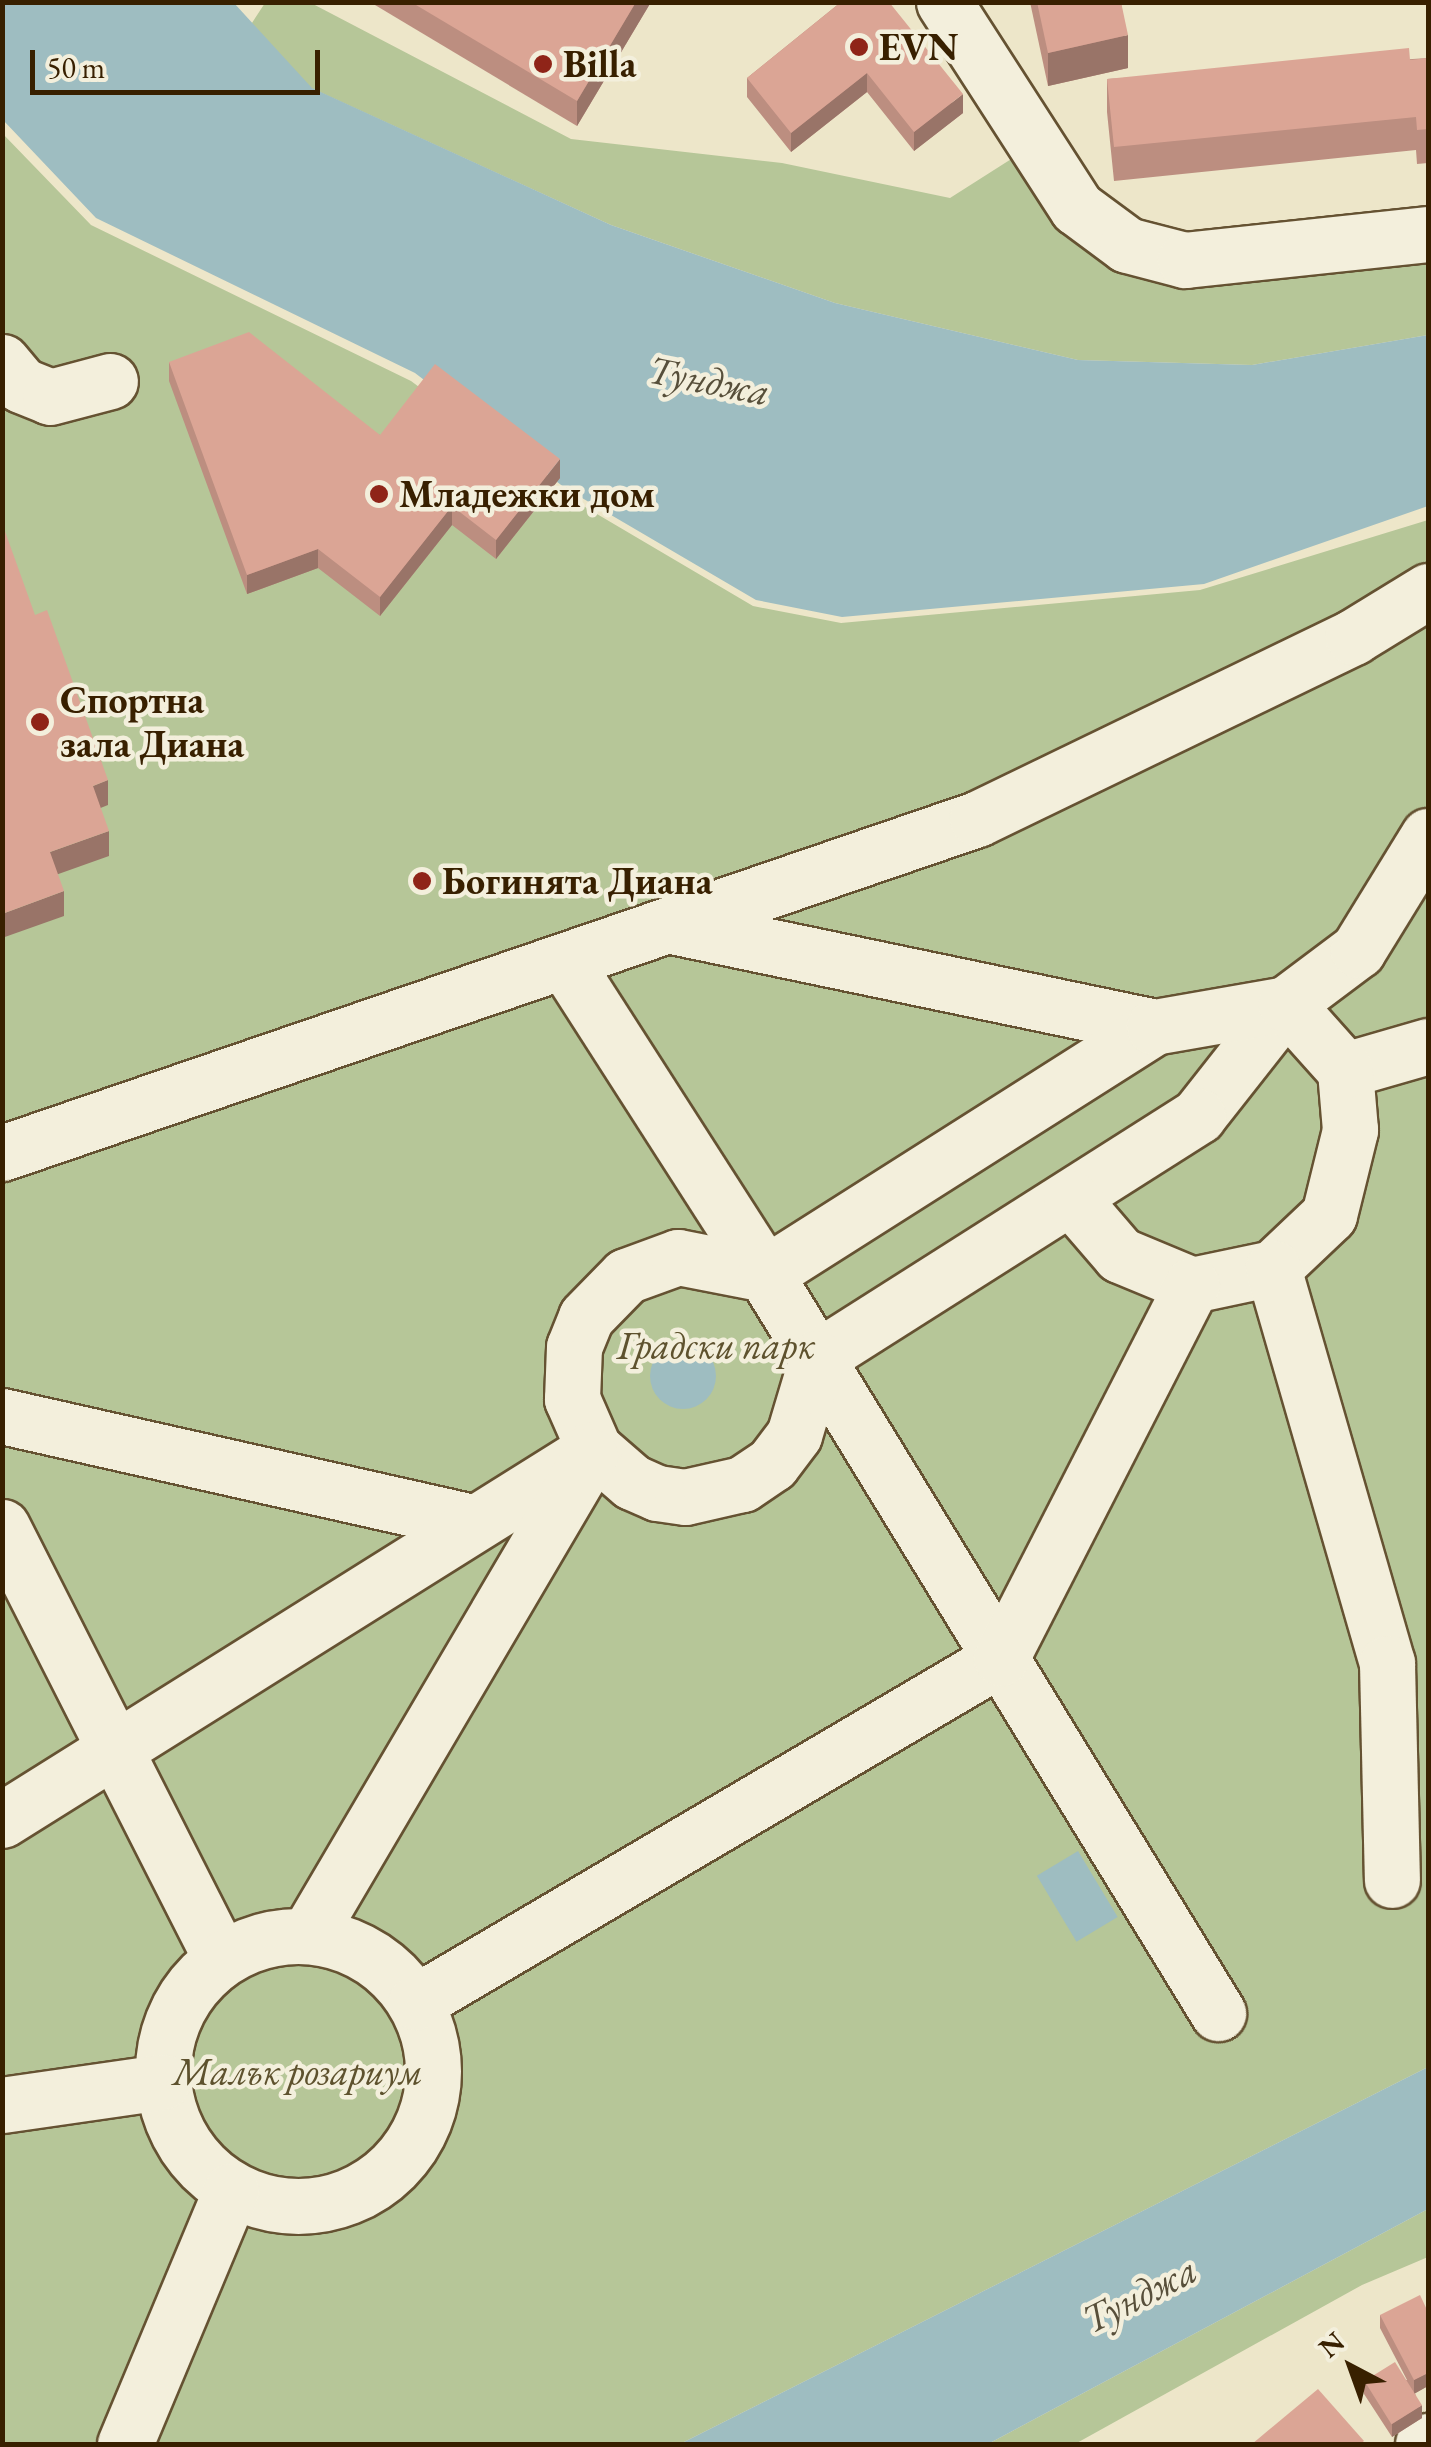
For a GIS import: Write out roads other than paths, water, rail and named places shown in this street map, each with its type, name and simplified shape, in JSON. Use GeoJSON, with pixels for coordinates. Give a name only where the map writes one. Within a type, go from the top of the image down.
{"type":"FeatureCollection","features":[{"type":"Feature","properties":{"kind":"street"},"geometry":{"type":"LineString","coordinates":[[944,2],[1077,208],[1126,245],[1185,260],[1428,234]]}},
{"type":"Feature","properties":{"kind":"street"},"geometry":{"type":"LineString","coordinates":[[2,362],[22,385],[50,397],[110,381]]}},
{"type":"Feature","properties":{"kind":"street"},"geometry":{"type":"LineString","coordinates":[[2,1153],[977,819],[1353,637],[1428,590]]}},
{"type":"Feature","properties":{"kind":"street"},"geometry":{"type":"LineString","coordinates":[[1286,1004],[1154,1028],[765,1274],[678,1257],[649,1264],[606,1292],[586,1317],[570,1373],[576,1412],[594,1449],[632,1482],[685,1497],[742,1484],[772,1464],[794,1436],[817,1358],[1198,1116],[1286,1004],[1358,950],[1428,836]]}},
{"type":"Feature","properties":{"kind":"street"},"geometry":{"type":"LineString","coordinates":[[672,926],[1154,1028]]}},
{"type":"Feature","properties":{"kind":"street"},"geometry":{"type":"LineString","coordinates":[[564,962],[765,1274],[1218,2013]]}},
{"type":"Feature","properties":{"kind":"street"},"geometry":{"type":"LineString","coordinates":[[1070,1198],[1120,1255],[1192,1284],[1273,1268],[1329,1215],[1350,1130],[1344,1070],[1286,1004]]}},
{"type":"Feature","properties":{"kind":"street"},"geometry":{"type":"LineString","coordinates":[[1344,1070],[1428,1046]]}},
{"type":"Feature","properties":{"kind":"street"},"geometry":{"type":"LineString","coordinates":[[1273,1268],[1387,1663],[1392,1880]]}},
{"type":"Feature","properties":{"kind":"street"},"geometry":{"type":"LineString","coordinates":[[416,2002],[1001,1658],[1192,1284]]}},
{"type":"Feature","properties":{"kind":"street"},"geometry":{"type":"LineString","coordinates":[[2,1416],[474,1522]]}},
{"type":"Feature","properties":{"kind":"street"},"geometry":{"type":"LineString","coordinates":[[2,1820],[594,1449]]}},
{"type":"Feature","properties":{"kind":"street"},"geometry":{"type":"LineString","coordinates":[[308,1935],[594,1449]]}},
{"type":"Feature","properties":{"kind":"street"},"geometry":{"type":"LineString","coordinates":[[2,1527],[220,1959]]}},
{"type":"Feature","properties":{"kind":"street"},"geometry":{"type":"LineString","coordinates":[[308,1935],[350,1945],[388,1968],[416,2002],[432,2044],[434,2088],[420,2130],[395,2166],[359,2192],[316,2206],[272,2205],[231,2190],[196,2162],[172,2124],[162,2082],[166,2035],[187,1992],[220,1959],[264,1939],[308,1935]]}},
{"type":"Feature","properties":{"kind":"street"},"geometry":{"type":"LineString","coordinates":[[2,2105],[162,2082]]}},
{"type":"Feature","properties":{"kind":"street"},"geometry":{"type":"LineString","coordinates":[[125,2444],[231,2190]]}},
{"type":"Feature","properties":{"kind":"water","name":"Тунджа"},"geometry":{"type":"Polygon","coordinates":[[[3,3],[234,3],[312,88],[611,225],[835,303],[1078,360],[1252,365],[1428,335],[1428,506],[1204,584],[842,617],[756,600],[565,488],[415,373],[96,218],[3,120],[3,3]]]}},
{"type":"Feature","properties":{"kind":"water"},"geometry":{"type":"Polygon","coordinates":[[[683,1343],[707,1352],[716,1376],[707,1400],[683,1409],[659,1400],[650,1376],[659,1352],[683,1343]]]}},
{"type":"Feature","properties":{"kind":"water"},"geometry":{"type":"Polygon","coordinates":[[[1078,1851],[1118,1917],[1077,1942],[1037,1876],[1078,1851]]]}},
{"type":"Feature","properties":{"kind":"water","name":"Тунджа"},"geometry":{"type":"Polygon","coordinates":[[[1428,2067],[1428,2209],[988,2444],[680,2444],[1428,2067]]]}},
{"type":"Feature","properties":{"kind":"place","name":"EVN"},"geometry":{"type":"Point","coordinates":[859,47]}},
{"type":"Feature","properties":{"kind":"place","name":"Billa"},"geometry":{"type":"Point","coordinates":[543,64]}},
{"type":"Feature","properties":{"kind":"place","name":"Младежки дом"},"geometry":{"type":"Point","coordinates":[379,494]}},
{"type":"Feature","properties":{"kind":"place","name":"Спортна зала Диана"},"geometry":{"type":"Point","coordinates":[40,722]}},
{"type":"Feature","properties":{"kind":"place","name":"Богинята Диана"},"geometry":{"type":"Point","coordinates":[422,881]}},
{"type":"Feature","properties":{"kind":"park label","name":"Градски парк"},"geometry":{"type":"Point","coordinates":[716,1345]}},
{"type":"Feature","properties":{"kind":"park label","name":"Малък розариум"},"geometry":{"type":"Point","coordinates":[298,2071]}}]}
